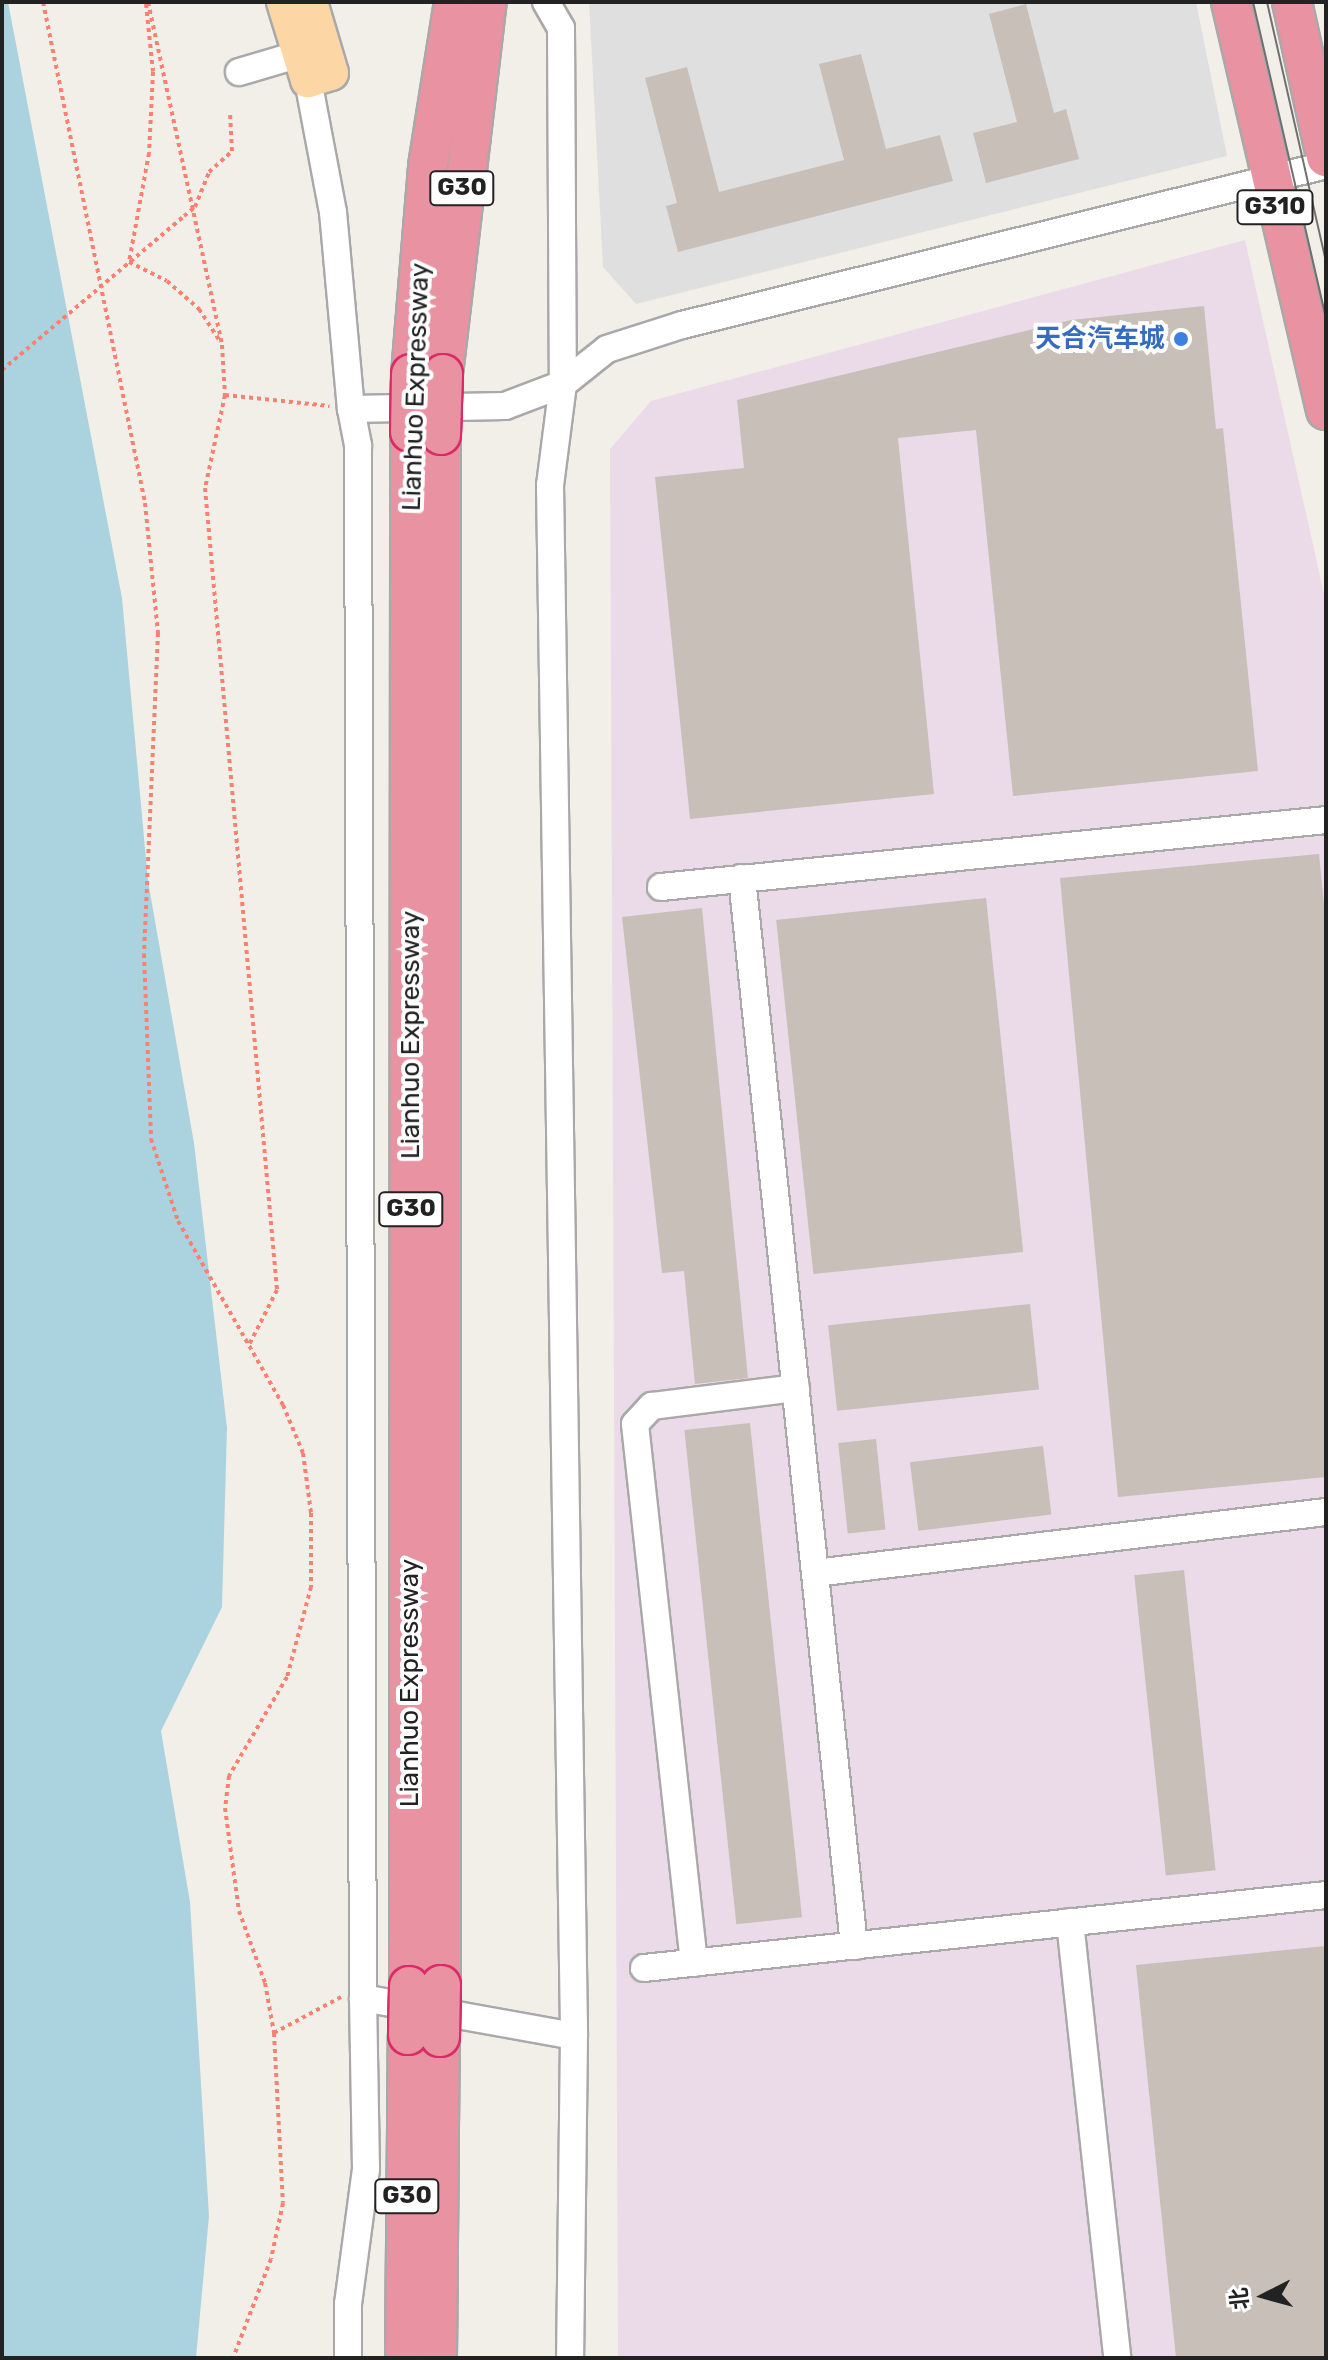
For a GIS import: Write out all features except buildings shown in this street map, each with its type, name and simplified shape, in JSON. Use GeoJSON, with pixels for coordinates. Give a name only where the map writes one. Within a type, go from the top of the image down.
{"type":"FeatureCollection","features":[{"type":"Feature","properties":{"kind":"highway","name":"Lianhuo Expressway"},"geometry":{"type":"LineString","coordinates":[[405,2358],[425,1985],[425,434],[428,166],[454,2]]}},
{"type":"Feature","properties":{"kind":"highway","name":"Lianhuo Expressway"},"geometry":{"type":"LineString","coordinates":[[427,374],[487,2]]}},
{"type":"Feature","properties":{"kind":"highway","name":"G310"},"geometry":{"type":"LineString","coordinates":[[1231,2],[1268,178],[1326,410]]}},
{"type":"Feature","properties":{"kind":"highway","name":"G310"},"geometry":{"type":"LineString","coordinates":[[1292,2],[1326,157]]}},
{"type":"Feature","properties":{"kind":"highway","name":"Lianhuo Expressway"},"geometry":{"type":"LineString","coordinates":[[424,2036],[437,2358]]}},
{"type":"Feature","properties":{"kind":"main road"},"geometry":{"type":"LineString","coordinates":[[284,2],[304,67],[331,73],[310,2]]}},
{"type":"Feature","properties":{"kind":"street"},"geometry":{"type":"LineString","coordinates":[[546,2],[561,28],[563,384],[550,485],[574,2036],[570,2358]]}},
{"type":"Feature","properties":{"kind":"street"},"geometry":{"type":"LineString","coordinates":[[239,72],[304,67],[333,212],[351,409],[358,445],[366,2169],[348,2304],[348,2358]]}},
{"type":"Feature","properties":{"kind":"street"},"geometry":{"type":"LineString","coordinates":[[351,409],[505,406],[563,384],[607,349],[682,325],[1326,165]]}},
{"type":"Feature","properties":{"kind":"street"},"geometry":{"type":"LineString","coordinates":[[661,887],[1326,820]]}},
{"type":"Feature","properties":{"kind":"street"},"geometry":{"type":"LineString","coordinates":[[742,878],[854,1946]]}},
{"type":"Feature","properties":{"kind":"street"},"geometry":{"type":"LineString","coordinates":[[694,1963],[635,1424],[652,1406],[796,1388]]}},
{"type":"Feature","properties":{"kind":"street"},"geometry":{"type":"LineString","coordinates":[[815,1573],[1326,1512]]}},
{"type":"Feature","properties":{"kind":"street"},"geometry":{"type":"LineString","coordinates":[[644,1968],[1326,1895]]}},
{"type":"Feature","properties":{"kind":"street"},"geometry":{"type":"LineString","coordinates":[[1070,1922],[1117,2358]]}},
{"type":"Feature","properties":{"kind":"street"},"geometry":{"type":"LineString","coordinates":[[363,1998],[574,2036]]}},
{"type":"Feature","properties":{"kind":"path"},"geometry":{"type":"LineString","coordinates":[[43,2],[145,503],[158,633],[144,954],[151,1139],[178,1221],[283,1405],[303,1453],[311,1513],[311,1587],[287,1677],[229,1776],[225,1808],[239,1911],[265,1983],[274,2033],[280,2077],[283,2203],[271,2259],[233,2358]]}},
{"type":"Feature","properties":{"kind":"path"},"geometry":{"type":"LineString","coordinates":[[147,2],[195,207],[222,345],[225,395],[205,488],[277,1290],[248,1347]]}},
{"type":"Feature","properties":{"kind":"path"},"geometry":{"type":"LineString","coordinates":[[129,262],[143,207],[153,72],[147,2]]}},
{"type":"Feature","properties":{"kind":"path"},"geometry":{"type":"LineString","coordinates":[[2,370],[195,207],[209,172],[232,151],[230,115]]}},
{"type":"Feature","properties":{"kind":"path"},"geometry":{"type":"LineString","coordinates":[[129,262],[167,281],[199,309],[222,345]]}},
{"type":"Feature","properties":{"kind":"path"},"geometry":{"type":"LineString","coordinates":[[225,395],[351,409]]}},
{"type":"Feature","properties":{"kind":"path"},"geometry":{"type":"LineString","coordinates":[[274,2033],[335,1997],[363,1998]]}},
{"type":"Feature","properties":{"kind":"shaded area"},"geometry":{"type":"Polygon","coordinates":[[[589,2],[1196,2],[1227,156],[636,304],[603,267],[589,2]]]}},
{"type":"Feature","properties":{"kind":"shaded area"},"geometry":{"type":"Polygon","coordinates":[[[1245,240],[1326,603],[1326,2358],[618,2358],[610,449],[651,401],[1245,240]]]}},
{"type":"Feature","properties":{"kind":"water"},"geometry":{"type":"Polygon","coordinates":[[[2,2],[8,2],[122,598],[148,881],[194,1143],[227,1428],[222,1607],[161,1731],[190,1902],[209,2216],[196,2358],[2,2358],[2,2]]]}},
{"type":"Feature","properties":{"kind":"tram line"},"geometry":{"type":"LineString","coordinates":[[1253,2],[1326,317]]}},
{"type":"Feature","properties":{"kind":"tram line"},"geometry":{"type":"LineString","coordinates":[[1267,2],[1326,261]]}},
{"type":"Feature","properties":{"kind":"place","name":"天合汽车城"},"geometry":{"type":"Point","coordinates":[1181,339]}}]}
